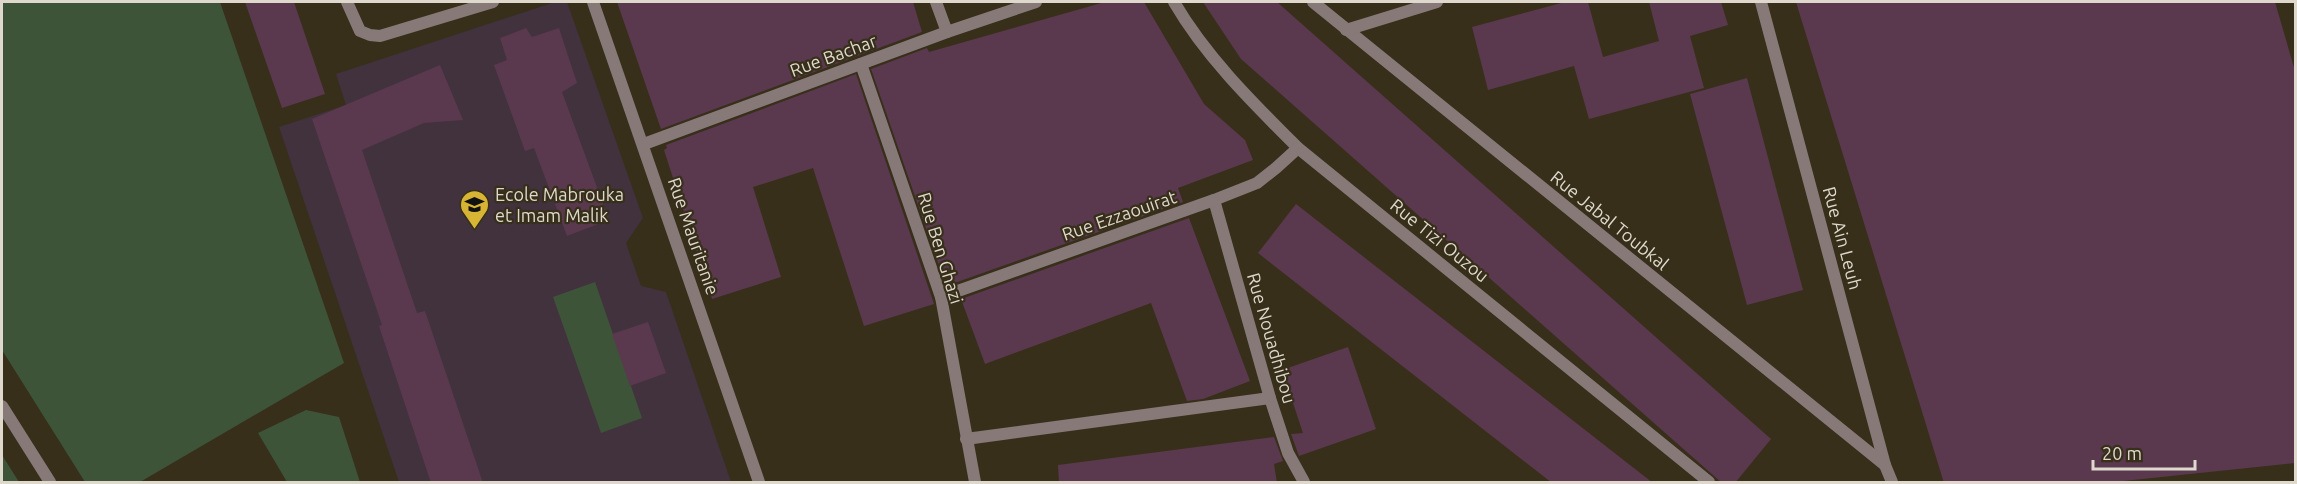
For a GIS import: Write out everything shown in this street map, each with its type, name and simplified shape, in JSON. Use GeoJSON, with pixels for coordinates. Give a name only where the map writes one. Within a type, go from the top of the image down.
{"type":"FeatureCollection","features":[{"type":"Feature","properties":{"kind":"street"},"geometry":{"type":"LineString","coordinates":[[346,2],[360,31],[380,36],[493,2]]}},
{"type":"Feature","properties":{"kind":"street","name":"Rue Mauritanie"},"geometry":{"type":"LineString","coordinates":[[593,2],[644,144],[759,483]]}},
{"type":"Feature","properties":{"kind":"street"},"geometry":{"type":"LineString","coordinates":[[936,2],[947,32]]}},
{"type":"Feature","properties":{"kind":"street","name":"Rue Bachar"},"geometry":{"type":"LineString","coordinates":[[644,144],[947,32],[1036,2]]}},
{"type":"Feature","properties":{"kind":"street","name":"Rue Tizi Ouzou"},"geometry":{"type":"LineString","coordinates":[[1174,2],[1201,41],[1254,105],[1298,148],[1709,483]]}},
{"type":"Feature","properties":{"kind":"street","name":"Rue Jabal Toubkal"},"geometry":{"type":"LineString","coordinates":[[1314,2],[1885,465]]}},
{"type":"Feature","properties":{"kind":"street"},"geometry":{"type":"LineString","coordinates":[[1346,30],[1437,2]]}},
{"type":"Feature","properties":{"kind":"street","name":"Rue Ain Leuh"},"geometry":{"type":"LineString","coordinates":[[1761,2],[1885,465],[1892,483]]}},
{"type":"Feature","properties":{"kind":"street","name":"Rue Ben Ghazi"},"geometry":{"type":"LineString","coordinates":[[861,64],[940,297],[975,483]]}},
{"type":"Feature","properties":{"kind":"street","name":"Rue Ezzaouirat"},"geometry":{"type":"LineString","coordinates":[[940,297],[1257,183],[1298,148]]}},
{"type":"Feature","properties":{"kind":"street","name":"Rue Nouadhibou"},"geometry":{"type":"LineString","coordinates":[[1214,200],[1270,398],[1288,453],[1304,483]]}},
{"type":"Feature","properties":{"kind":"street"},"geometry":{"type":"LineString","coordinates":[[966,439],[1270,398]]}},
{"type":"Feature","properties":{"kind":"street"},"geometry":{"type":"LineString","coordinates":[[2,406],[50,483]]}},
{"type":"Feature","properties":{"kind":"shaded area","name":"Ecole Mabrouka et Imam Malik"},"geometry":{"type":"Polygon","coordinates":[[[555,2],[567,2],[643,218],[626,243],[641,286],[666,292],[731,482],[399,482],[279,127],[346,105],[336,74],[555,2]]]}},
{"type":"Feature","properties":{"kind":"green space"},"geometry":{"type":"Polygon","coordinates":[[[2,2],[220,2],[344,363],[140,482],[85,482],[2,350],[2,2]]]}},
{"type":"Feature","properties":{"kind":"green space"},"geometry":{"type":"Polygon","coordinates":[[[595,282],[642,418],[601,433],[553,297],[595,282]]]}},
{"type":"Feature","properties":{"kind":"green space"},"geometry":{"type":"Polygon","coordinates":[[[306,410],[339,417],[360,482],[287,482],[258,433],[306,410]]]}},
{"type":"Feature","properties":{"kind":"green space"},"geometry":{"type":"Polygon","coordinates":[[[2,455],[19,482],[2,482],[2,455]]]}},
{"type":"Feature","properties":{"kind":"building"},"geometry":{"type":"Polygon","coordinates":[[[245,2],[294,2],[325,94],[282,108],[245,2]]]}},
{"type":"Feature","properties":{"kind":"building"},"geometry":{"type":"Polygon","coordinates":[[[617,2],[913,2],[922,32],[661,129],[617,2]]]}},
{"type":"Feature","properties":{"kind":"building"},"geometry":{"type":"Polygon","coordinates":[[[1105,2],[1144,2],[1204,104],[1245,140],[1253,160],[1178,188],[1183,202],[946,286],[871,69],[927,48],[929,52],[1105,2]]]}},
{"type":"Feature","properties":{"kind":"building"},"geometry":{"type":"Polygon","coordinates":[[[1203,2],[1277,2],[1771,439],[1735,483],[1722,483],[1241,59],[1203,2]]]}},
{"type":"Feature","properties":{"kind":"building"},"geometry":{"type":"Polygon","coordinates":[[[1565,2],[1588,2],[1603,57],[1659,41],[1649,2],[1721,2],[1728,25],[1690,36],[1704,88],[1589,119],[1574,66],[1488,90],[1472,27],[1565,2]]]}},
{"type":"Feature","properties":{"kind":"building"},"geometry":{"type":"Polygon","coordinates":[[[1796,2],[2275,2],[2295,71],[2295,463],[2104,483],[1944,483],[1796,2]]]}},
{"type":"Feature","properties":{"kind":"building"},"geometry":{"type":"Polygon","coordinates":[[[526,28],[532,37],[559,28],[577,83],[562,92],[609,220],[567,236],[534,148],[525,151],[494,65],[507,60],[500,38],[526,28]]]}},
{"type":"Feature","properties":{"kind":"building"},"geometry":{"type":"Polygon","coordinates":[[[440,65],[463,120],[424,123],[362,150],[417,313],[425,311],[483,483],[431,483],[379,326],[382,325],[312,119],[440,65]]]}},
{"type":"Feature","properties":{"kind":"building"},"geometry":{"type":"Polygon","coordinates":[[[856,74],[934,304],[864,326],[813,168],[753,187],[781,277],[712,299],[664,150],[667,148],[666,145],[856,74]]]}},
{"type":"Feature","properties":{"kind":"building"},"geometry":{"type":"Polygon","coordinates":[[[1747,78],[1803,290],[1747,305],[1690,94],[1747,78]]]}},
{"type":"Feature","properties":{"kind":"building"},"geometry":{"type":"Polygon","coordinates":[[[1296,204],[1653,483],[1552,483],[1258,253],[1296,204]]]}},
{"type":"Feature","properties":{"kind":"building"},"geometry":{"type":"Polygon","coordinates":[[[1189,218],[1250,381],[1203,399],[1187,401],[1151,303],[985,364],[961,299],[1189,218]]]}},
{"type":"Feature","properties":{"kind":"building"},"geometry":{"type":"Polygon","coordinates":[[[648,322],[666,373],[630,386],[612,334],[648,322]]]}},
{"type":"Feature","properties":{"kind":"building"},"geometry":{"type":"Polygon","coordinates":[[[1348,347],[1376,429],[1299,456],[1291,434],[1303,433],[1282,370],[1348,347]]]}},
{"type":"Feature","properties":{"kind":"building"},"geometry":{"type":"Polygon","coordinates":[[[1274,437],[1283,461],[1274,464],[1277,483],[1059,483],[1058,465],[1274,437]]]}},
{"type":"Feature","properties":{"kind":"place","name":"Ecole Mabrouka et Imam Malik"},"geometry":{"type":"Point","coordinates":[474,230]}}]}
